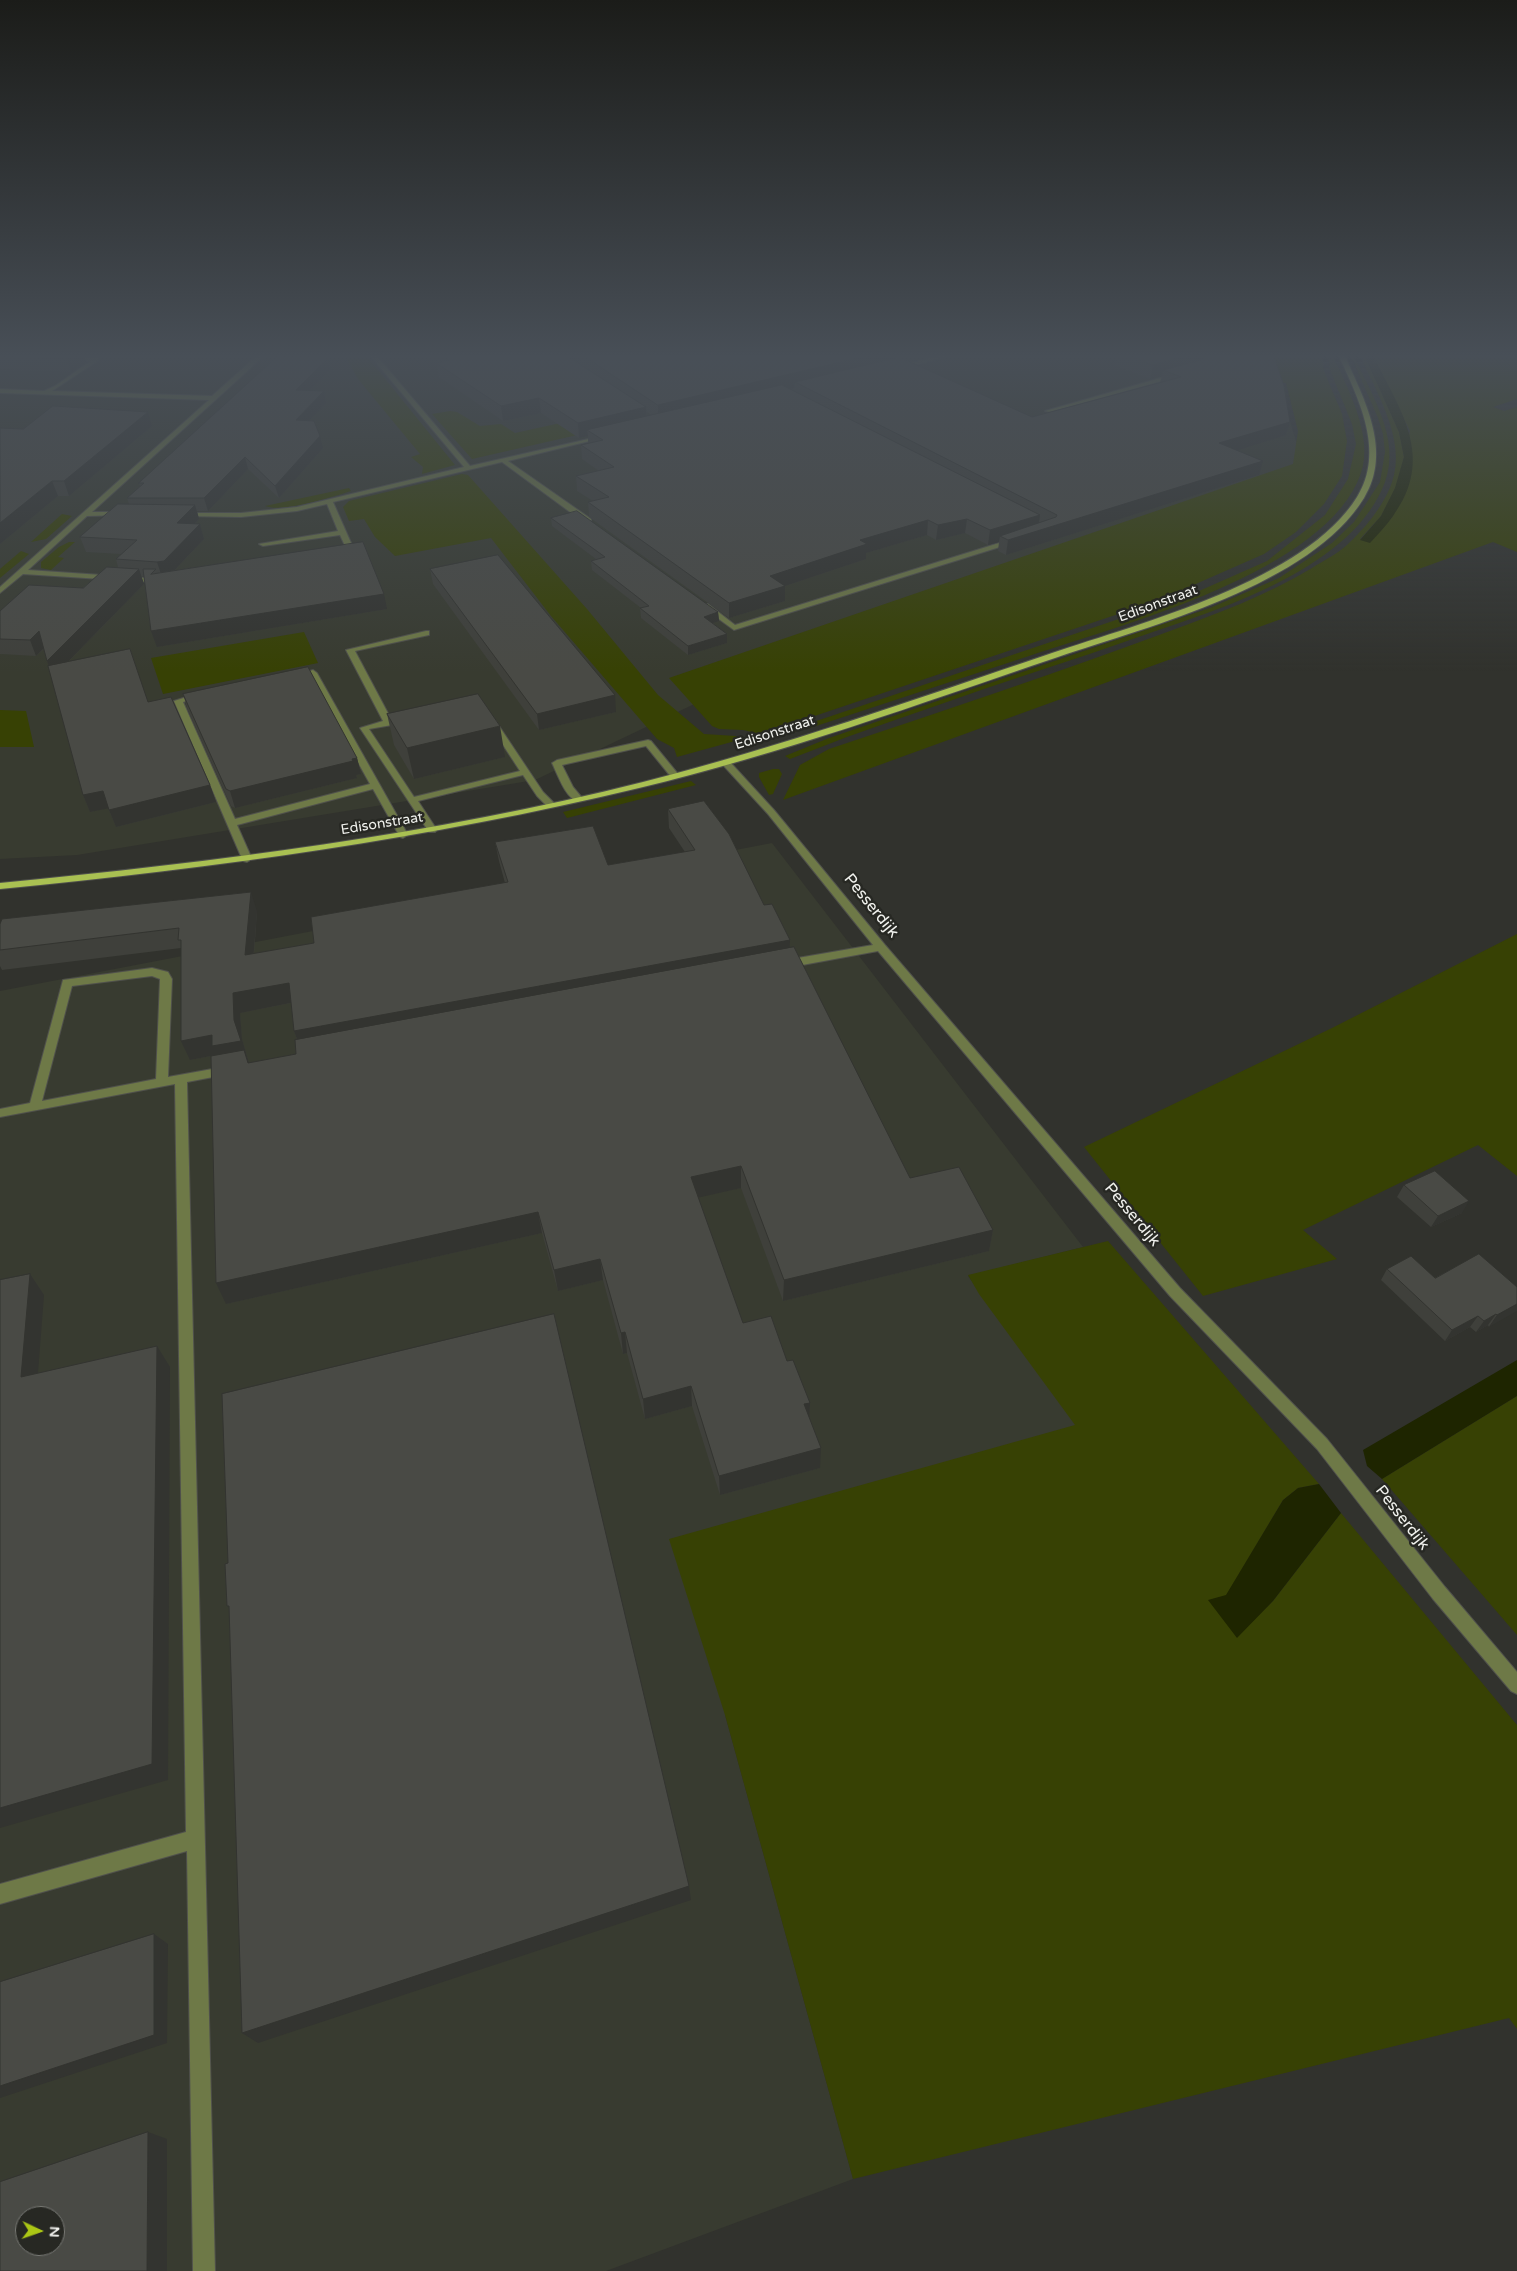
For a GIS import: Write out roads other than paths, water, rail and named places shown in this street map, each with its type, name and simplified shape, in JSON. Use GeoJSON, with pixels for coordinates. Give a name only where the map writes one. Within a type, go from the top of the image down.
{"type":"FeatureCollection","features":[{"type":"Feature","properties":{"kind":"main road","name":"Edisonstraat"},"geometry":{"type":"LineString","coordinates":[[0,886],[106,876],[247,859],[403,835],[578,799],[726,763],[812,736],[1191,608],[1241,588],[1279,568],[1317,544],[1344,519],[1360,499],[1370,479],[1373,460]]}},
{"type":"Feature","properties":{"kind":"street"},"geometry":{"type":"LineString","coordinates":[[0,591],[144,460]]}},
{"type":"Feature","properties":{"kind":"street"},"geometry":{"type":"LineString","coordinates":[[461,460],[468,468]]}},
{"type":"Feature","properties":{"kind":"street"},"geometry":{"type":"LineString","coordinates":[[170,515],[261,514],[329,501],[503,460],[598,528]]}},
{"type":"Feature","properties":{"kind":"street"},"geometry":{"type":"LineString","coordinates":[[329,501],[351,552],[332,555]]}},
{"type":"Feature","properties":{"kind":"street"},"geometry":{"type":"LineString","coordinates":[[85,514],[133,514]]}},
{"type":"Feature","properties":{"kind":"street"},"geometry":{"type":"LineString","coordinates":[[263,544],[343,532]]}},
{"type":"Feature","properties":{"kind":"street"},"geometry":{"type":"LineString","coordinates":[[694,598],[734,628],[1022,539]]}},
{"type":"Feature","properties":{"kind":"street"},"geometry":{"type":"LineString","coordinates":[[21,572],[171,580]]}},
{"type":"Feature","properties":{"kind":"street"},"geometry":{"type":"LineString","coordinates":[[389,722],[350,650],[426,633]]}},
{"type":"Feature","properties":{"kind":"street"},"geometry":{"type":"LineString","coordinates":[[284,679],[313,673],[403,835]]}},
{"type":"Feature","properties":{"kind":"street"},"geometry":{"type":"LineString","coordinates":[[207,695],[178,701],[247,859]]}},
{"type":"Feature","properties":{"kind":"street"},"geometry":{"type":"LineString","coordinates":[[416,716],[364,728],[432,830]]}},
{"type":"Feature","properties":{"kind":"street"},"geometry":{"type":"LineString","coordinates":[[489,717],[540,794],[551,805]]}},
{"type":"Feature","properties":{"kind":"street"},"geometry":{"type":"LineString","coordinates":[[578,799],[569,788],[557,763],[648,743],[674,776]]}},
{"type":"Feature","properties":{"kind":"street","name":"Pesserdijk"},"geometry":{"type":"LineString","coordinates":[[726,763],[771,812],[882,947],[1175,1292],[1322,1444],[1439,1593],[1517,1685]]}},
{"type":"Feature","properties":{"kind":"street"},"geometry":{"type":"LineString","coordinates":[[412,800],[525,772]]}},
{"type":"Feature","properties":{"kind":"street"},"geometry":{"type":"LineString","coordinates":[[232,823],[376,785]]}},
{"type":"Feature","properties":{"kind":"street"},"geometry":{"type":"LineString","coordinates":[[772,967],[882,947]]}},
{"type":"Feature","properties":{"kind":"street"},"geometry":{"type":"LineString","coordinates":[[36,1106],[67,983],[152,972],[164,975],[166,979],[162,1082]]}},
{"type":"Feature","properties":{"kind":"street"},"geometry":{"type":"LineString","coordinates":[[0,1113],[239,1068]]}},
{"type":"Feature","properties":{"kind":"street"},"geometry":{"type":"LineString","coordinates":[[181,1079],[204,2271]]}},
{"type":"Feature","properties":{"kind":"street"},"geometry":{"type":"LineString","coordinates":[[0,1894],[195,1839]]}}]}
